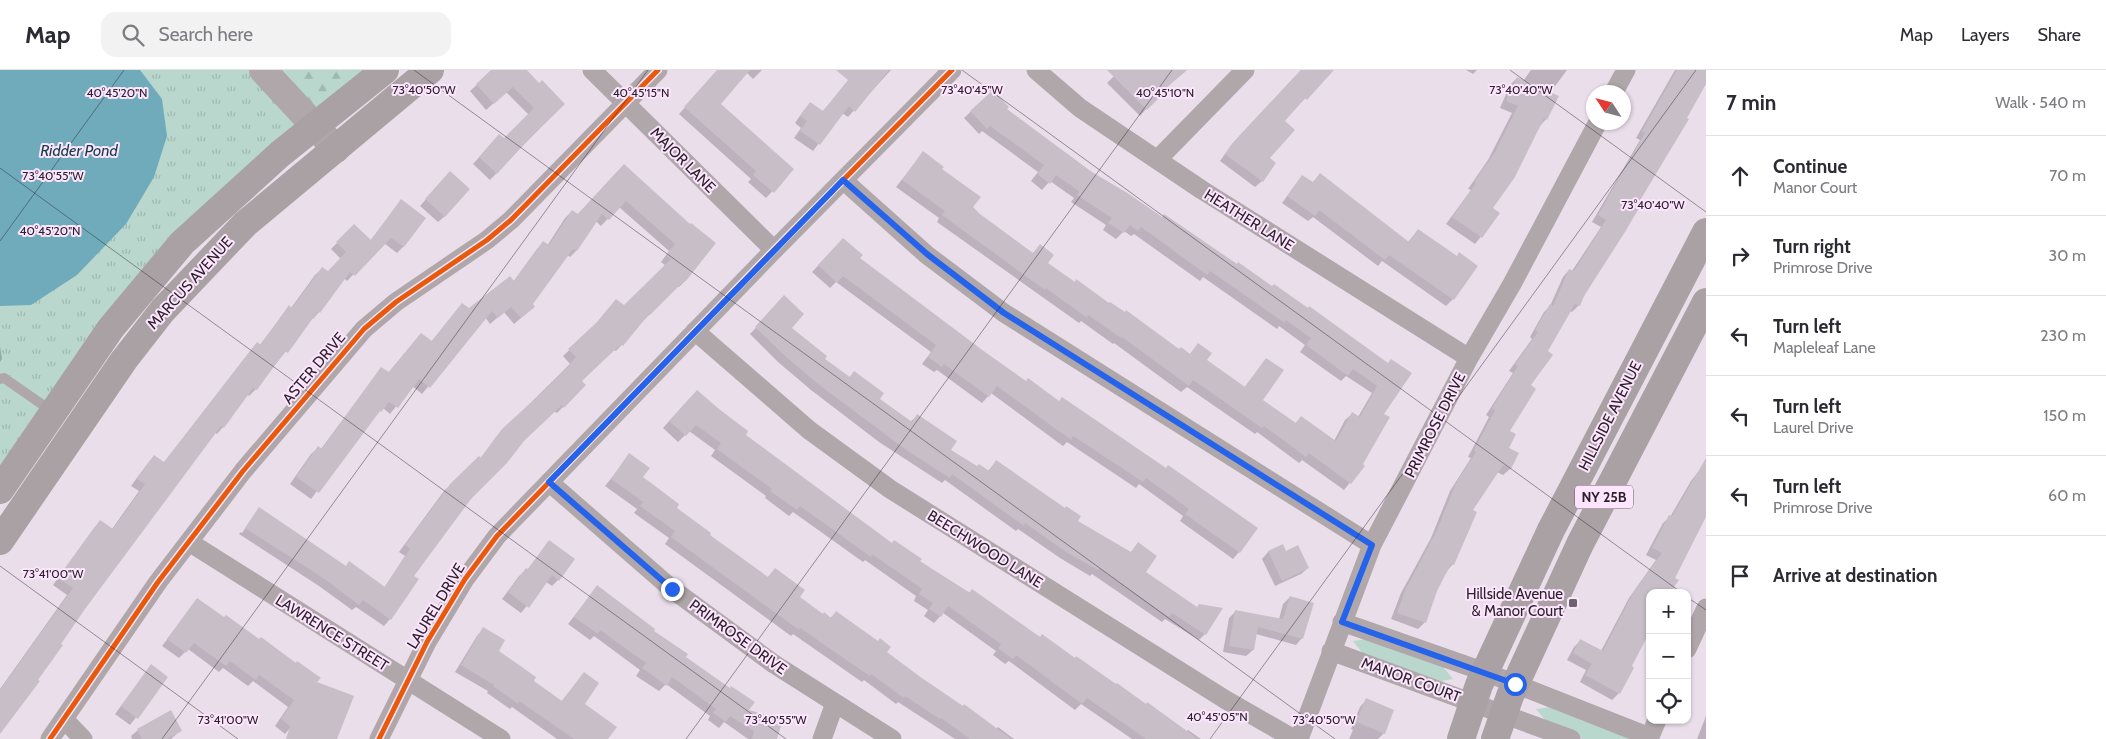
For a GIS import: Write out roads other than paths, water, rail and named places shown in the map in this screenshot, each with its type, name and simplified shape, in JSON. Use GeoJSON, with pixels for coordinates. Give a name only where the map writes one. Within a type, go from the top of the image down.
{"type":"FeatureCollection","features":[{"type":"Feature","properties":{"kind":"main road","name":"MARCUS AVENUE"},"geometry":{"type":"LineString","coordinates":[[0,490],[111,328],[182,242],[280,154],[385,70]]}},
{"type":"Feature","properties":{"kind":"main road","name":"MARCUS AVENUE"},"geometry":{"type":"LineString","coordinates":[[0,541],[124,360],[162,310],[245,224],[430,70]]}},
{"type":"Feature","properties":{"kind":"main road","name":"HILLSIDE AVENUE"},"geometry":{"type":"LineString","coordinates":[[1461,739],[1490,708],[1551,530],[1706,232]]}},
{"type":"Feature","properties":{"kind":"main road","name":"HILLSIDE AVENUE"},"geometry":{"type":"LineString","coordinates":[[1501,678],[1580,544],[1706,302]]}},
{"type":"Feature","properties":{"kind":"main road","name":"HILLSIDE AVENUE"},"geometry":{"type":"LineString","coordinates":[[1490,708],[1495,739]]}},
{"type":"Feature","properties":{"kind":"street"},"geometry":{"type":"LineString","coordinates":[[263,70],[336,149]]}},
{"type":"Feature","properties":{"kind":"street","name":"MAJOR LANE"},"geometry":{"type":"LineString","coordinates":[[592,70],[774,250]]}},
{"type":"Feature","properties":{"kind":"street","name":"ASTER DRIVE"},"geometry":{"type":"LineString","coordinates":[[50,739],[158,582],[243,471],[364,328],[396,302],[487,240],[510,220],[658,70]]}},
{"type":"Feature","properties":{"kind":"street","name":"LAUREL DRIVE"},"geometry":{"type":"LineString","coordinates":[[379,739],[427,642],[465,579],[497,536],[774,250],[952,70]]}},
{"type":"Feature","properties":{"kind":"street","name":"HEATHER LANE"},"geometry":{"type":"LineString","coordinates":[[1036,70],[1080,108],[1157,160],[1469,358]]}},
{"type":"Feature","properties":{"kind":"street"},"geometry":{"type":"LineString","coordinates":[[1157,160],[1245,70]]}},
{"type":"Feature","properties":{"kind":"street"},"geometry":{"type":"LineString","coordinates":[[1618,85],[1626,70]]}},
{"type":"Feature","properties":{"kind":"street","name":"PRIMROSE DRIVE"},"geometry":{"type":"LineString","coordinates":[[1299,739],[1372,545],[1469,358],[1512,284],[1594,130]]}},
{"type":"Feature","properties":{"kind":"street"},"geometry":{"type":"LineString","coordinates":[[843,180],[927,254],[1004,313],[1372,545]]}},
{"type":"Feature","properties":{"kind":"street","name":"BEECHWOOD LANE"},"geometry":{"type":"LineString","coordinates":[[695,331],[809,430],[890,489],[1226,700],[1294,739]]}},
{"type":"Feature","properties":{"kind":"street","name":"PRIMROSE DRIVE"},"geometry":{"type":"LineString","coordinates":[[549,482],[672,589],[774,664],[892,739]]}},
{"type":"Feature","properties":{"kind":"street","name":"LAWRENCE STREET"},"geometry":{"type":"LineString","coordinates":[[189,542],[501,739]]}},
{"type":"Feature","properties":{"kind":"street"},"geometry":{"type":"LineString","coordinates":[[1691,640],[1706,608]]}},
{"type":"Feature","properties":{"kind":"street"},"geometry":{"type":"LineString","coordinates":[[1342,622],[1652,732]]}},
{"type":"Feature","properties":{"kind":"street","name":"MANOR COURT"},"geometry":{"type":"LineString","coordinates":[[1331,651],[1571,739]]}},
{"type":"Feature","properties":{"kind":"street"},"geometry":{"type":"LineString","coordinates":[[822,739],[835,703]]}},
{"type":"Feature","properties":{"kind":"street"},"geometry":{"type":"LineString","coordinates":[[64,719],[83,739]]}},
{"type":"Feature","properties":{"kind":"lane"},"geometry":{"type":"LineString","coordinates":[[0,379],[4,378],[53,412]]}},
{"type":"Feature","properties":{"kind":"water","name":"Ridder Pond"},"geometry":{"type":"Polygon","coordinates":[[[0,70],[140,70],[162,99],[167,136],[154,177],[126,224],[77,275],[31,305],[0,306],[0,70]]]}},
{"type":"Feature","properties":{"kind":"place","name":"Hillside Avenue & Manor Court"},"geometry":{"type":"Point","coordinates":[1573,603]}}]}
